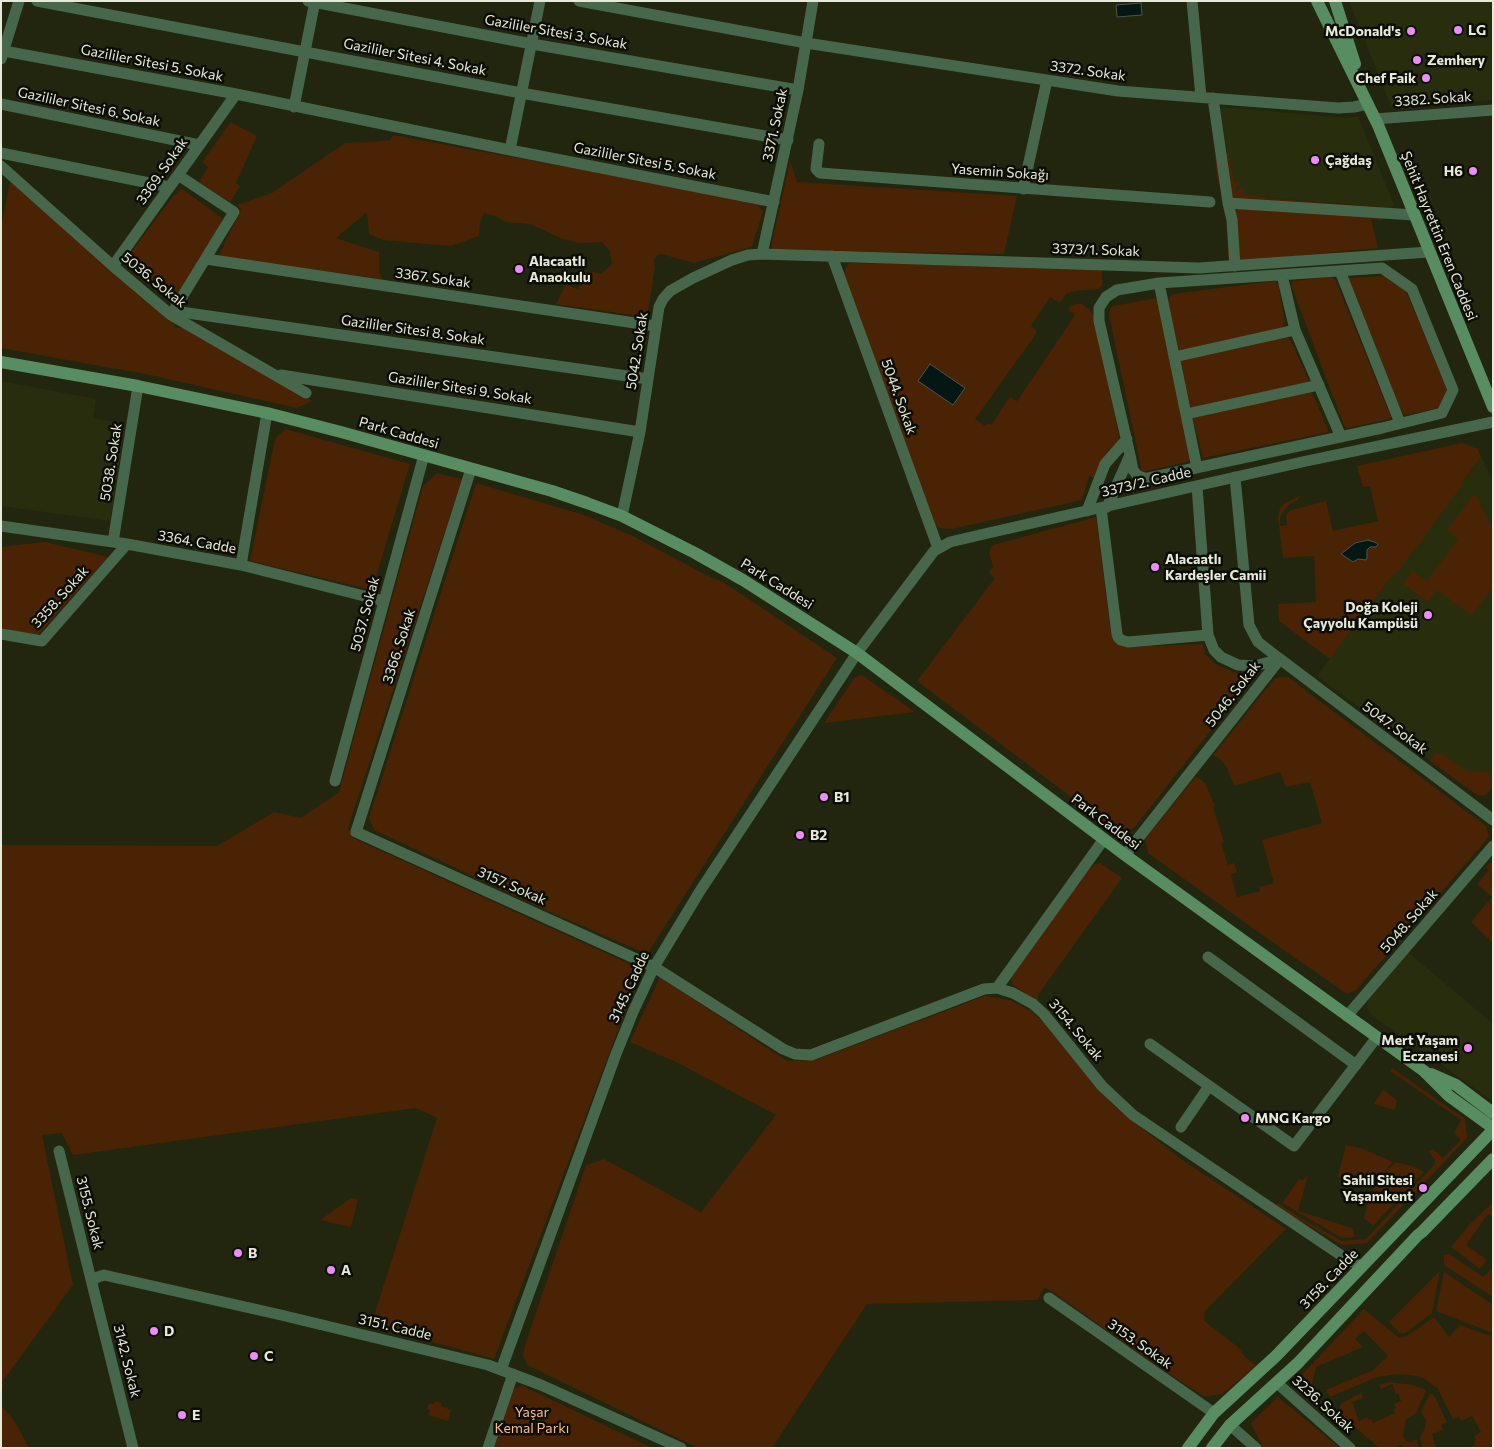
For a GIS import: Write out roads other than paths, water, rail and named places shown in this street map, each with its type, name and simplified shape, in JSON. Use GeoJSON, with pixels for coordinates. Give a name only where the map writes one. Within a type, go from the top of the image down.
{"type":"FeatureCollection","features":[{"type":"Feature","properties":{"kind":"street"},"geometry":{"type":"LineString","coordinates":[[3,55],[20,1]]}},
{"type":"Feature","properties":{"kind":"street","name":"Gazililer Sitesi 4. Sokak"},"geometry":{"type":"LineString","coordinates":[[37,1],[788,140]]}},
{"type":"Feature","properties":{"kind":"street"},"geometry":{"type":"LineString","coordinates":[[510,150],[540,1]]}},
{"type":"Feature","properties":{"kind":"street","name":"3372. Sokak"},"geometry":{"type":"LineString","coordinates":[[579,1],[806,43],[1118,91],[1338,108],[1368,104]]}},
{"type":"Feature","properties":{"kind":"street","name":"3371. Sokak"},"geometry":{"type":"LineString","coordinates":[[762,254],[788,140],[813,1]]}},
{"type":"Feature","properties":{"kind":"street"},"geometry":{"type":"LineString","coordinates":[[1192,1],[1207,97],[1232,220],[1235,266]]}},
{"type":"Feature","properties":{"kind":"street","name":"Şehit Hayrettin Eren Caddesi"},"geometry":{"type":"LineString","coordinates":[[1317,1],[1375,118],[1493,407]]}},
{"type":"Feature","properties":{"kind":"street","name":"Şehit Hayrettin Eren Caddesi"},"geometry":{"type":"LineString","coordinates":[[1334,1],[1368,104]]}},
{"type":"Feature","properties":{"kind":"street"},"geometry":{"type":"LineString","coordinates":[[294,107],[313,2]]}},
{"type":"Feature","properties":{"kind":"street","name":"Gazililer Sitesi 3. Sokak"},"geometry":{"type":"LineString","coordinates":[[313,2],[532,44],[798,90]]}},
{"type":"Feature","properties":{"kind":"street","name":"Gazililer Sitesi 5. Sokak"},"geometry":{"type":"LineString","coordinates":[[3,55],[236,94],[774,202]]}},
{"type":"Feature","properties":{"kind":"street"},"geometry":{"type":"LineString","coordinates":[[1023,189],[1047,80]]}},
{"type":"Feature","properties":{"kind":"street","name":"3369. Sokak"},"geometry":{"type":"LineString","coordinates":[[113,266],[236,94]]}},
{"type":"Feature","properties":{"kind":"street","name":"Gazililer Sitesi 6. Sokak"},"geometry":{"type":"LineString","coordinates":[[1,104],[199,145]]}},
{"type":"Feature","properties":{"kind":"street","name":"3382. Sokak"},"geometry":{"type":"LineString","coordinates":[[1375,118],[1493,110]]}},
{"type":"Feature","properties":{"kind":"street","name":"Yasemin Sokağı"},"geometry":{"type":"LineString","coordinates":[[819,144],[816,169],[820,173],[1210,202]]}},
{"type":"Feature","properties":{"kind":"street"},"geometry":{"type":"LineString","coordinates":[[1,154],[169,187]]}},
{"type":"Feature","properties":{"kind":"street","name":"5036. Sokak"},"geometry":{"type":"LineString","coordinates":[[1,166],[113,266],[172,313],[306,393]]}},
{"type":"Feature","properties":{"kind":"street"},"geometry":{"type":"LineString","coordinates":[[172,313],[234,212],[178,175]]}},
{"type":"Feature","properties":{"kind":"street"},"geometry":{"type":"LineString","coordinates":[[1228,203],[1414,215]]}},
{"type":"Feature","properties":{"kind":"street","name":"3373/1. Sokak"},"geometry":{"type":"LineString","coordinates":[[762,254],[1185,268],[1429,252]]}},
{"type":"Feature","properties":{"kind":"street","name":"5042. Sokak"},"geometry":{"type":"LineString","coordinates":[[622,516],[640,432],[655,326],[659,307],[663,299],[670,291],[693,278],[732,260],[762,254]]}},
{"type":"Feature","properties":{"kind":"street","name":"5044. Sokak"},"geometry":{"type":"LineString","coordinates":[[832,256],[938,548]]}},
{"type":"Feature","properties":{"kind":"street","name":"3367. Sokak"},"geometry":{"type":"LineString","coordinates":[[206,259],[655,326]]}},
{"type":"Feature","properties":{"kind":"street"},"geometry":{"type":"LineString","coordinates":[[1382,268],[1412,289],[1453,390],[1442,413],[1197,468],[1143,478],[1138,475],[1134,470],[1130,455],[1099,321],[1099,308],[1106,297],[1118,290],[1160,283],[1282,275],[1382,268]]}},
{"type":"Feature","properties":{"kind":"street"},"geometry":{"type":"LineString","coordinates":[[1340,271],[1400,423]]}},
{"type":"Feature","properties":{"kind":"street"},"geometry":{"type":"LineString","coordinates":[[1282,275],[1295,330],[1341,437]]}},
{"type":"Feature","properties":{"kind":"street"},"geometry":{"type":"LineString","coordinates":[[1160,283],[1197,468]]}},
{"type":"Feature","properties":{"kind":"street","name":"Gazililer Sitesi 8. Sokak"},"geometry":{"type":"LineString","coordinates":[[172,313],[648,380]]}},
{"type":"Feature","properties":{"kind":"street"},"geometry":{"type":"LineString","coordinates":[[1174,356],[1295,330]]}},
{"type":"Feature","properties":{"kind":"street","name":"Park Caddesi"},"geometry":{"type":"LineString","coordinates":[[1,362],[138,386],[267,413],[552,492],[622,516],[743,580],[857,653],[1125,855],[1347,1016],[1424,1070],[1456,1085],[1493,1113]]}},
{"type":"Feature","properties":{"kind":"street","name":"Gazililer Sitesi 9. Sokak"},"geometry":{"type":"LineString","coordinates":[[276,375],[640,432]]}},
{"type":"Feature","properties":{"kind":"street"},"geometry":{"type":"LineString","coordinates":[[1186,414],[1319,385]]}},
{"type":"Feature","properties":{"kind":"street","name":"5038. Sokak"},"geometry":{"type":"LineString","coordinates":[[113,542],[138,386]]}},
{"type":"Feature","properties":{"kind":"street"},"geometry":{"type":"LineString","coordinates":[[241,565],[267,413]]}},
{"type":"Feature","properties":{"kind":"street","name":"3373/2. Cadde"},"geometry":{"type":"LineString","coordinates":[[857,653],[926,560],[938,548],[950,542],[1235,477],[1493,422]]}},
{"type":"Feature","properties":{"kind":"street"},"geometry":{"type":"LineString","coordinates":[[1087,511],[1105,464],[1127,439]]}},
{"type":"Feature","properties":{"kind":"street"},"geometry":{"type":"LineString","coordinates":[[1130,455],[1104,508],[1116,634],[1121,640],[1128,642],[1208,635]]}},
{"type":"Feature","properties":{"kind":"street","name":"5037. Sokak"},"geometry":{"type":"LineString","coordinates":[[335,781],[424,456]]}},
{"type":"Feature","properties":{"kind":"street","name":"3366. Sokak"},"geometry":{"type":"LineString","coordinates":[[356,832],[471,469]]}},
{"type":"Feature","properties":{"kind":"street","name":"5046. Sokak"},"geometry":{"type":"LineString","coordinates":[[1125,855],[1280,659],[1258,642],[1249,625],[1235,477]]}},
{"type":"Feature","properties":{"kind":"street"},"geometry":{"type":"LineString","coordinates":[[1198,486],[1208,635],[1214,650],[1221,657],[1238,665],[1262,664],[1280,659]]}},
{"type":"Feature","properties":{"kind":"street","name":"3364. Cadde"},"geometry":{"type":"LineString","coordinates":[[1,526],[127,544],[241,565],[384,601]]}},
{"type":"Feature","properties":{"kind":"street","name":"3358. Sokak"},"geometry":{"type":"LineString","coordinates":[[1,634],[42,641],[127,544]]}},
{"type":"Feature","properties":{"kind":"street","name":"3145. Cadde"},"geometry":{"type":"LineString","coordinates":[[501,1370],[616,1054],[654,966],[700,891],[857,653]]}},
{"type":"Feature","properties":{"kind":"street","name":"5047. Sokak"},"geometry":{"type":"LineString","coordinates":[[1280,659],[1493,820]]}},
{"type":"Feature","properties":{"kind":"street","name":"3157. Sokak"},"geometry":{"type":"LineString","coordinates":[[356,832],[654,966]]}},
{"type":"Feature","properties":{"kind":"street"},"geometry":{"type":"LineString","coordinates":[[654,966],[783,1049],[795,1054],[811,1055],[984,989],[997,988],[1104,839]]}},
{"type":"Feature","properties":{"kind":"street","name":"5048. Sokak"},"geometry":{"type":"LineString","coordinates":[[1347,1016],[1493,846]]}},
{"type":"Feature","properties":{"kind":"street"},"geometry":{"type":"LineString","coordinates":[[1208,957],[1356,1065]]}},
{"type":"Feature","properties":{"kind":"street","name":"3154. Sokak"},"geometry":{"type":"LineString","coordinates":[[997,988],[1020,996],[1039,1009],[1109,1094],[1142,1122],[1325,1245],[1362,1267]]}},
{"type":"Feature","properties":{"kind":"street"},"geometry":{"type":"LineString","coordinates":[[1150,1044],[1294,1146],[1377,1037]]}},
{"type":"Feature","properties":{"kind":"street","name":"Park Caddesi"},"geometry":{"type":"LineString","coordinates":[[1424,1070],[1449,1096],[1493,1129]]}},
{"type":"Feature","properties":{"kind":"street"},"geometry":{"type":"LineString","coordinates":[[1181,1127],[1209,1086]]}},
{"type":"Feature","properties":{"kind":"street","name":"3158. Cadde"},"geometry":{"type":"LineString","coordinates":[[1188,1448],[1214,1413],[1276,1356],[1493,1129]]}},
{"type":"Feature","properties":{"kind":"street","name":"3155. Sokak"},"geometry":{"type":"LineString","coordinates":[[59,1151],[92,1281]]}},
{"type":"Feature","properties":{"kind":"street"},"geometry":{"type":"LineString","coordinates":[[1212,1448],[1230,1425],[1277,1384],[1313,1348],[1418,1235],[1493,1159]]}},
{"type":"Feature","properties":{"kind":"street","name":"3151. Cadde"},"geometry":{"type":"LineString","coordinates":[[92,1281],[104,1275],[450,1355],[512,1374],[680,1448]]}},
{"type":"Feature","properties":{"kind":"street","name":"3142. Sokak"},"geometry":{"type":"LineString","coordinates":[[92,1281],[134,1448]]}},
{"type":"Feature","properties":{"kind":"street","name":"3153. Sokak"},"geometry":{"type":"LineString","coordinates":[[1049,1298],[1214,1413]]}},
{"type":"Feature","properties":{"kind":"street"},"geometry":{"type":"LineString","coordinates":[[488,1448],[512,1374]]}},
{"type":"Feature","properties":{"kind":"street","name":"3236. Sokak"},"geometry":{"type":"LineString","coordinates":[[1277,1384],[1350,1448]]}},
{"type":"Feature","properties":{"kind":"street"},"geometry":{"type":"LineString","coordinates":[[1214,1413],[1256,1448]]}},
{"type":"Feature","properties":{"kind":"place","name":"LG"},"geometry":{"type":"Point","coordinates":[1458,30]}},
{"type":"Feature","properties":{"kind":"place","name":"McDonald's"},"geometry":{"type":"Point","coordinates":[1411,31]}},
{"type":"Feature","properties":{"kind":"place","name":"Zemhery"},"geometry":{"type":"Point","coordinates":[1417,60]}},
{"type":"Feature","properties":{"kind":"place","name":"Chef Faik"},"geometry":{"type":"Point","coordinates":[1426,78]}},
{"type":"Feature","properties":{"kind":"place","name":"Çağdaş"},"geometry":{"type":"Point","coordinates":[1315,160]}},
{"type":"Feature","properties":{"kind":"place","name":"H6"},"geometry":{"type":"Point","coordinates":[1473,171]}},
{"type":"Feature","properties":{"kind":"place","name":"Alacaatlı Anaokulu"},"geometry":{"type":"Point","coordinates":[519,269]}},
{"type":"Feature","properties":{"kind":"place","name":"Alacaatlı Kardeşler Camii"},"geometry":{"type":"Point","coordinates":[1155,567]}},
{"type":"Feature","properties":{"kind":"place","name":"Doğa Koleji Çayyolu Kampüsü"},"geometry":{"type":"Point","coordinates":[1428,615]}},
{"type":"Feature","properties":{"kind":"place","name":"B1"},"geometry":{"type":"Point","coordinates":[824,797]}},
{"type":"Feature","properties":{"kind":"place","name":"B2"},"geometry":{"type":"Point","coordinates":[800,835]}},
{"type":"Feature","properties":{"kind":"place","name":"Mert Yaşam Eczanesi"},"geometry":{"type":"Point","coordinates":[1468,1048]}},
{"type":"Feature","properties":{"kind":"place","name":"MNG Kargo"},"geometry":{"type":"Point","coordinates":[1245,1118]}},
{"type":"Feature","properties":{"kind":"place","name":"Sahil Sitesi Yaşamkent"},"geometry":{"type":"Point","coordinates":[1423,1188]}},
{"type":"Feature","properties":{"kind":"place","name":"B"},"geometry":{"type":"Point","coordinates":[238,1253]}},
{"type":"Feature","properties":{"kind":"place","name":"A"},"geometry":{"type":"Point","coordinates":[331,1270]}},
{"type":"Feature","properties":{"kind":"place","name":"D"},"geometry":{"type":"Point","coordinates":[154,1331]}},
{"type":"Feature","properties":{"kind":"place","name":"C"},"geometry":{"type":"Point","coordinates":[254,1356]}},
{"type":"Feature","properties":{"kind":"place","name":"E"},"geometry":{"type":"Point","coordinates":[182,1415]}},
{"type":"Feature","properties":{"kind":"park label","name":"Yaşar Kemal Parkı"},"geometry":{"type":"Point","coordinates":[532,1420]}}]}
